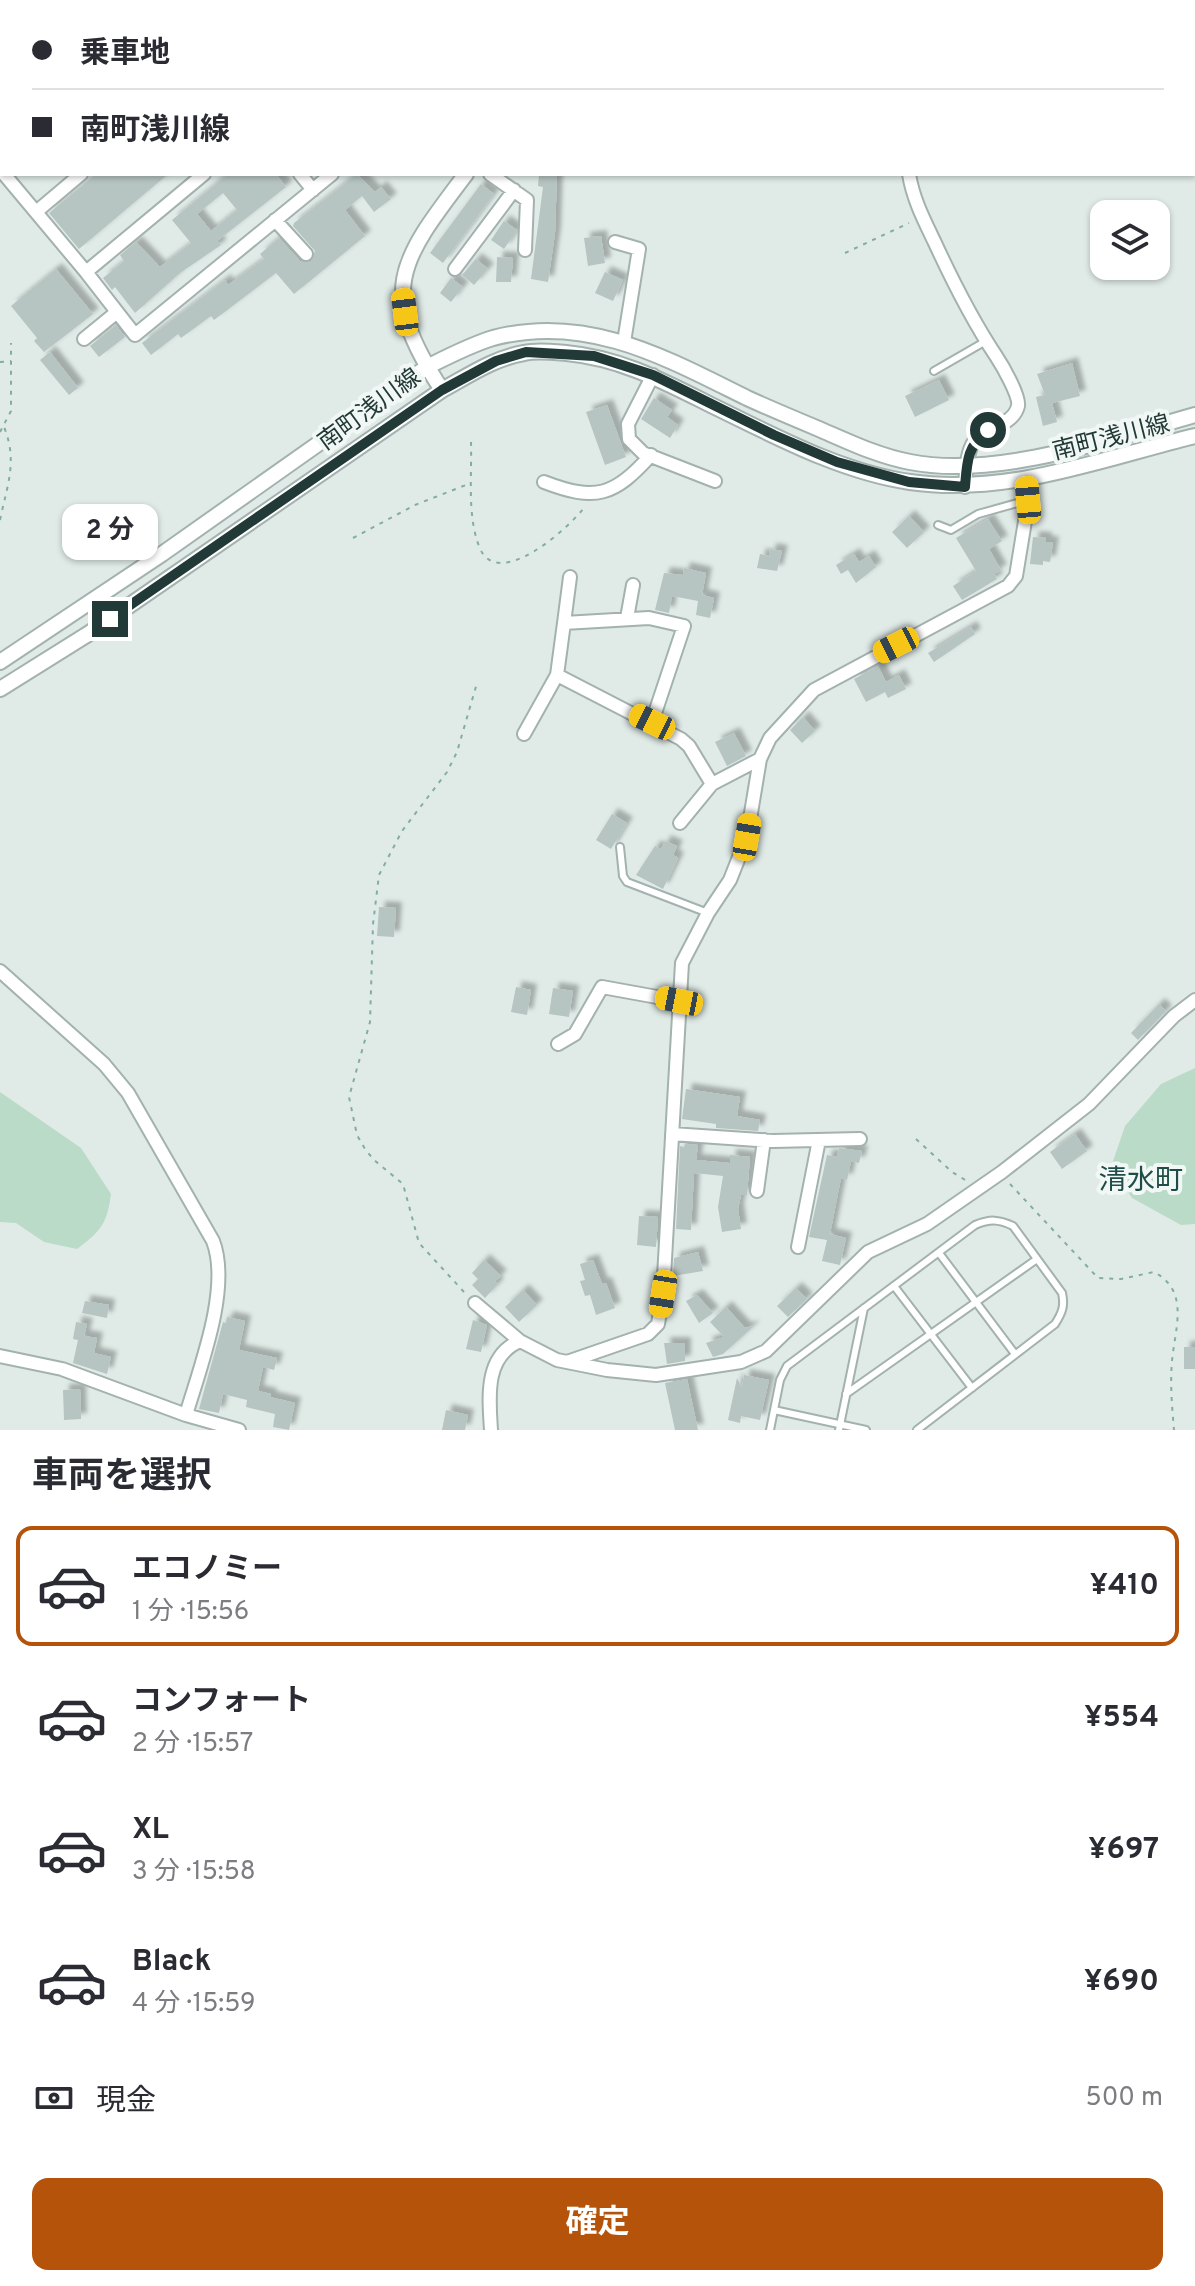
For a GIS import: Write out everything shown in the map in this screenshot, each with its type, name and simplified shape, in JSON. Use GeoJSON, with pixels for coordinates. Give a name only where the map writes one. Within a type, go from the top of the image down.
{"type":"FeatureCollection","features":[{"type":"Feature","properties":{"kind":"street"},"geometry":{"type":"LineString","coordinates":[[5,176],[135,335],[330,176]]}},
{"type":"Feature","properties":{"kind":"street"},"geometry":{"type":"LineString","coordinates":[[36,212],[79,176]]}},
{"type":"Feature","properties":{"kind":"street"},"geometry":{"type":"LineString","coordinates":[[86,272],[202,176]]}},
{"type":"Feature","properties":{"kind":"street"},"geometry":{"type":"LineString","coordinates":[[302,176],[313,190]]}},
{"type":"Feature","properties":{"kind":"street"},"geometry":{"type":"LineString","coordinates":[[442,390],[414,343],[405,312],[402,284],[407,261],[419,238],[465,176]]}},
{"type":"Feature","properties":{"kind":"street"},"geometry":{"type":"LineString","coordinates":[[493,176],[527,200],[525,250]]}},
{"type":"Feature","properties":{"kind":"street"},"geometry":{"type":"LineString","coordinates":[[910,176],[923,216],[953,282],[1018,399],[1018,406],[1011,418],[988,430],[974,442],[965,487]]}},
{"type":"Feature","properties":{"kind":"street"},"geometry":{"type":"LineString","coordinates":[[455,269],[514,190]]}},
{"type":"Feature","properties":{"kind":"street"},"geometry":{"type":"LineString","coordinates":[[275,220],[306,254]]}},
{"type":"Feature","properties":{"kind":"street"},"geometry":{"type":"LineString","coordinates":[[615,242],[639,249],[624,342]]}},
{"type":"Feature","properties":{"kind":"street"},"geometry":{"type":"LineString","coordinates":[[84,339],[117,312]]}},
{"type":"Feature","properties":{"kind":"street","name":"南町浅川線"},"geometry":{"type":"LineString","coordinates":[[0,662],[162,554],[427,367],[497,337],[564,332],[624,342],[879,454],[950,468],[987,466],[1195,415]]}},
{"type":"Feature","properties":{"kind":"street","name":"南町浅川線"},"geometry":{"type":"LineString","coordinates":[[0,689],[100,625],[442,390],[496,361],[526,352],[594,356],[653,375],[774,435],[837,462],[909,482],[965,487],[1026,480],[1195,436]]}},
{"type":"Feature","properties":{"kind":"street"},"geometry":{"type":"LineString","coordinates":[[653,375],[633,411],[627,433],[638,449],[715,481]]}},
{"type":"Feature","properties":{"kind":"street"},"geometry":{"type":"LineString","coordinates":[[544,482],[571,493],[594,495],[619,485],[651,455]]}},
{"type":"Feature","properties":{"kind":"street"},"geometry":{"type":"LineString","coordinates":[[567,1362],[648,1334],[658,1324],[663,1294],[682,963],[708,913],[730,880],[747,837],[760,759],[770,738],[814,690],[1008,586],[1016,576],[1028,500],[1026,480]]}},
{"type":"Feature","properties":{"kind":"street"},"geometry":{"type":"LineString","coordinates":[[524,734],[557,675],[570,577]]}},
{"type":"Feature","properties":{"kind":"street"},"geometry":{"type":"LineString","coordinates":[[627,618],[633,585]]}},
{"type":"Feature","properties":{"kind":"street"},"geometry":{"type":"LineString","coordinates":[[564,623],[649,618],[684,626],[652,722]]}},
{"type":"Feature","properties":{"kind":"street"},"geometry":{"type":"LineString","coordinates":[[557,675],[652,722],[689,746],[712,784]]}},
{"type":"Feature","properties":{"kind":"street"},"geometry":{"type":"LineString","coordinates":[[680,823],[712,784],[760,759]]}},
{"type":"Feature","properties":{"kind":"street"},"geometry":{"type":"LineString","coordinates":[[0,971],[104,1064],[128,1093],[213,1241],[221,1268],[219,1290],[190,1421]]}},
{"type":"Feature","properties":{"kind":"street"},"geometry":{"type":"LineString","coordinates":[[558,1044],[575,1034],[602,987],[679,1001]]}},
{"type":"Feature","properties":{"kind":"street"},"geometry":{"type":"LineString","coordinates":[[475,1303],[520,1341],[539,1353],[567,1362],[656,1375],[741,1362],[766,1351],[868,1252],[927,1224],[1002,1172],[1089,1104],[1174,1016],[1195,1000]]}},
{"type":"Feature","properties":{"kind":"street"},"geometry":{"type":"LineString","coordinates":[[672,1134],[764,1140],[860,1139]]}},
{"type":"Feature","properties":{"kind":"street"},"geometry":{"type":"LineString","coordinates":[[757,1191],[764,1140]]}},
{"type":"Feature","properties":{"kind":"street"},"geometry":{"type":"LineString","coordinates":[[798,1247],[819,1140]]}},
{"type":"Feature","properties":{"kind":"street"},"geometry":{"type":"LineString","coordinates":[[491,1430],[489,1396],[494,1366],[512,1344],[520,1341]]}},
{"type":"Feature","properties":{"kind":"street"},"geometry":{"type":"LineString","coordinates":[[0,1356],[62,1369],[190,1421],[239,1430]]}},
{"type":"Feature","properties":{"kind":"lane"},"geometry":{"type":"LineString","coordinates":[[934,371],[986,341]]}},
{"type":"Feature","properties":{"kind":"lane"},"geometry":{"type":"LineString","coordinates":[[938,525],[951,530],[978,514],[1028,500]]}},
{"type":"Feature","properties":{"kind":"lane"},"geometry":{"type":"LineString","coordinates":[[620,847],[623,876],[627,882],[708,913]]}},
{"type":"Feature","properties":{"kind":"lane"},"geometry":{"type":"LineString","coordinates":[[770,1430],[780,1380],[787,1366],[975,1225],[1001,1220],[1013,1226],[1062,1293],[1065,1304],[1055,1324],[917,1430]]}},
{"type":"Feature","properties":{"kind":"lane"},"geometry":{"type":"LineString","coordinates":[[939,1253],[1015,1354]]}},
{"type":"Feature","properties":{"kind":"lane"},"geometry":{"type":"LineString","coordinates":[[846,1394],[1037,1259]]}},
{"type":"Feature","properties":{"kind":"lane"},"geometry":{"type":"LineString","coordinates":[[894,1286],[972,1388]]}},
{"type":"Feature","properties":{"kind":"lane"},"geometry":{"type":"LineString","coordinates":[[839,1427],[865,1308]]}},
{"type":"Feature","properties":{"kind":"lane"},"geometry":{"type":"LineString","coordinates":[[774,1410],[839,1427],[866,1430]]}},
{"type":"Feature","properties":{"kind":"path"},"geometry":{"type":"LineString","coordinates":[[845,253],[923,216]]}},
{"type":"Feature","properties":{"kind":"path"},"geometry":{"type":"LineString","coordinates":[[0,432],[11,411],[11,343]]}},
{"type":"Feature","properties":{"kind":"path"},"geometry":{"type":"LineString","coordinates":[[0,362],[12,361]]}},
{"type":"Feature","properties":{"kind":"path"},"geometry":{"type":"LineString","coordinates":[[0,520],[12,462],[12,446],[4,427]]}},
{"type":"Feature","properties":{"kind":"path"},"geometry":{"type":"LineString","coordinates":[[471,442],[479,548],[485,558],[496,563],[524,557],[550,542],[581,514],[594,495]]}},
{"type":"Feature","properties":{"kind":"path"},"geometry":{"type":"LineString","coordinates":[[353,538],[415,505],[472,482]]}},
{"type":"Feature","properties":{"kind":"path"},"geometry":{"type":"LineString","coordinates":[[475,1303],[419,1243],[403,1184],[365,1149],[357,1135],[349,1097],[370,1022],[373,924],[379,875],[402,831],[447,772],[457,752],[477,683]]}},
{"type":"Feature","properties":{"kind":"path"},"geometry":{"type":"LineString","coordinates":[[916,1139],[952,1172],[979,1188]]}},
{"type":"Feature","properties":{"kind":"path"},"geometry":{"type":"LineString","coordinates":[[1002,1172],[1014,1189],[1098,1278],[1121,1279],[1154,1272],[1166,1279],[1175,1292],[1178,1308],[1172,1363],[1174,1430]]}},
{"type":"Feature","properties":{"kind":"green space"},"geometry":{"type":"Polygon","coordinates":[[[1195,1068],[1195,1224],[1181,1225],[1132,1198],[1111,1167],[1125,1126],[1161,1084],[1195,1068]]]}},
{"type":"Feature","properties":{"kind":"green space"},"geometry":{"type":"Polygon","coordinates":[[[0,1092],[81,1148],[111,1194],[102,1226],[77,1249],[44,1242],[16,1223],[0,1222],[0,1092]]]}},
{"type":"Feature","properties":{"kind":"building"},"geometry":{"type":"Polygon","coordinates":[[[94,176],[166,176],[79,249],[49,213],[94,176]]]}},
{"type":"Feature","properties":{"kind":"building"},"geometry":{"type":"Polygon","coordinates":[[[226,176],[278,176],[286,187],[217,241],[221,245],[180,273],[135,313],[115,287],[112,290],[103,278],[124,261],[120,255],[136,242],[160,267],[191,243],[172,220],[226,176]],[[223,193],[197,214],[211,231],[237,210],[223,193]]]}},
{"type":"Feature","properties":{"kind":"building"},"geometry":{"type":"Polygon","coordinates":[[[354,176],[359,176],[375,192],[381,187],[391,199],[374,212],[362,196],[345,210],[365,236],[294,294],[276,273],[214,320],[211,316],[181,338],[178,334],[151,355],[142,343],[225,280],[228,285],[264,259],[260,254],[279,238],[300,261],[311,261],[315,251],[293,226],[354,176]]]}},
{"type":"Feature","properties":{"kind":"building"},"geometry":{"type":"Polygon","coordinates":[[[539,176],[557,176],[555,233],[548,282],[531,279],[543,187],[538,186],[539,176]]]}},
{"type":"Feature","properties":{"kind":"building"},"geometry":{"type":"Polygon","coordinates":[[[481,184],[494,194],[443,263],[430,253],[481,184]]]}},
{"type":"Feature","properties":{"kind":"building"},"geometry":{"type":"Polygon","coordinates":[[[504,221],[517,230],[504,249],[491,240],[504,221]]]}},
{"type":"Feature","properties":{"kind":"building"},"geometry":{"type":"Polygon","coordinates":[[[601,236],[605,263],[588,266],[584,238],[601,236]]]}},
{"type":"Feature","properties":{"kind":"building"},"geometry":{"type":"Polygon","coordinates":[[[497,257],[513,258],[511,282],[496,282],[497,257]]]}},
{"type":"Feature","properties":{"kind":"building"},"geometry":{"type":"Polygon","coordinates":[[[476,259],[488,269],[474,285],[462,275],[476,259]]]}},
{"type":"Feature","properties":{"kind":"building"},"geometry":{"type":"Polygon","coordinates":[[[56,269],[93,314],[44,352],[34,341],[37,338],[11,306],[56,269]]]}},
{"type":"Feature","properties":{"kind":"building"},"geometry":{"type":"Polygon","coordinates":[[[605,272],[623,280],[613,301],[595,293],[605,272]]]}},
{"type":"Feature","properties":{"kind":"building"},"geometry":{"type":"Polygon","coordinates":[[[451,278],[463,287],[451,302],[440,293],[451,278]]]}},
{"type":"Feature","properties":{"kind":"building"},"geometry":{"type":"Polygon","coordinates":[[[116,325],[125,337],[99,357],[90,346],[116,325]]]}},
{"type":"Feature","properties":{"kind":"building"},"geometry":{"type":"Polygon","coordinates":[[[50,352],[78,388],[69,395],[40,360],[50,352]]]}},
{"type":"Feature","properties":{"kind":"building"},"geometry":{"type":"Polygon","coordinates":[[[1072,363],[1080,396],[1052,403],[1057,422],[1043,426],[1036,397],[1045,395],[1037,374],[1072,363]]]}},
{"type":"Feature","properties":{"kind":"building"},"geometry":{"type":"Polygon","coordinates":[[[939,380],[949,400],[915,417],[905,396],[939,380]]]}},
{"type":"Feature","properties":{"kind":"building"},"geometry":{"type":"Polygon","coordinates":[[[654,398],[672,410],[667,417],[678,425],[670,438],[641,419],[654,398]]]}},
{"type":"Feature","properties":{"kind":"building"},"geometry":{"type":"Polygon","coordinates":[[[607,405],[626,457],[605,465],[586,412],[607,405]]]}},
{"type":"Feature","properties":{"kind":"building"},"geometry":{"type":"Polygon","coordinates":[[[909,516],[924,532],[907,548],[892,532],[909,516]]]}},
{"type":"Feature","properties":{"kind":"building"},"geometry":{"type":"Polygon","coordinates":[[[988,519],[1002,541],[989,549],[1001,570],[994,574],[997,579],[962,600],[953,586],[976,571],[956,538],[988,519]]]}},
{"type":"Feature","properties":{"kind":"building"},"geometry":{"type":"Polygon","coordinates":[[[1033,537],[1053,542],[1050,562],[1030,564],[1033,537]]]}},
{"type":"Feature","properties":{"kind":"building"},"geometry":{"type":"Polygon","coordinates":[[[770,549],[782,551],[777,571],[757,568],[760,554],[769,556],[770,549]]]}},
{"type":"Feature","properties":{"kind":"building"},"geometry":{"type":"Polygon","coordinates":[[[854,554],[859,562],[869,556],[876,567],[856,583],[848,570],[841,574],[836,565],[854,554]]]}},
{"type":"Feature","properties":{"kind":"building"},"geometry":{"type":"Polygon","coordinates":[[[684,568],[706,573],[702,595],[714,598],[710,618],[696,615],[698,601],[672,596],[669,613],[655,610],[664,573],[683,575],[684,568]]]}},
{"type":"Feature","properties":{"kind":"building"},"geometry":{"type":"Polygon","coordinates":[[[971,627],[975,634],[934,662],[928,653],[971,627]]]}},
{"type":"Feature","properties":{"kind":"building"},"geometry":{"type":"Polygon","coordinates":[[[878,666],[886,682],[899,675],[906,689],[888,698],[885,692],[866,702],[854,679],[878,666]]]}},
{"type":"Feature","properties":{"kind":"building"},"geometry":{"type":"Polygon","coordinates":[[[803,717],[815,731],[802,743],[790,730],[803,717]]]}},
{"type":"Feature","properties":{"kind":"building"},"geometry":{"type":"Polygon","coordinates":[[[734,733],[746,756],[727,766],[715,742],[734,733]]]}},
{"type":"Feature","properties":{"kind":"building"},"geometry":{"type":"Polygon","coordinates":[[[612,814],[627,823],[611,849],[596,840],[612,814]]]}},
{"type":"Feature","properties":{"kind":"building"},"geometry":{"type":"Polygon","coordinates":[[[665,841],[677,846],[673,855],[678,858],[663,889],[636,875],[655,846],[661,849],[665,841]]]}},
{"type":"Feature","properties":{"kind":"building"},"geometry":{"type":"Polygon","coordinates":[[[379,907],[396,908],[394,937],[377,936],[379,907]]]}},
{"type":"Feature","properties":{"kind":"building"},"geometry":{"type":"Polygon","coordinates":[[[516,987],[531,990],[527,1015],[511,1012],[516,987]]]}},
{"type":"Feature","properties":{"kind":"building"},"geometry":{"type":"Polygon","coordinates":[[[553,988],[573,991],[569,1017],[549,1014],[553,988]]]}},
{"type":"Feature","properties":{"kind":"building"},"geometry":{"type":"Polygon","coordinates":[[[1159,1004],[1166,1011],[1138,1040],[1131,1033],[1159,1004]]]}},
{"type":"Feature","properties":{"kind":"building"},"geometry":{"type":"Polygon","coordinates":[[[686,1089],[740,1097],[737,1116],[760,1120],[758,1131],[716,1128],[716,1124],[682,1119],[686,1089]]]}},
{"type":"Feature","properties":{"kind":"building"},"geometry":{"type":"Polygon","coordinates":[[[1075,1134],[1087,1151],[1062,1169],[1050,1152],[1075,1134]]]}},
{"type":"Feature","properties":{"kind":"building"},"geometry":{"type":"Polygon","coordinates":[[[685,1144],[698,1145],[696,1160],[730,1163],[730,1155],[750,1157],[747,1195],[741,1195],[738,1209],[741,1229],[722,1232],[718,1207],[723,1176],[694,1173],[691,1230],[676,1229],[680,1146],[684,1147],[685,1144]]]}},
{"type":"Feature","properties":{"kind":"building"},"geometry":{"type":"Polygon","coordinates":[[[839,1148],[862,1151],[859,1163],[851,1161],[847,1180],[841,1178],[830,1234],[846,1238],[840,1265],[822,1261],[827,1240],[809,1237],[827,1155],[837,1157],[839,1148]]]}},
{"type":"Feature","properties":{"kind":"building"},"geometry":{"type":"Polygon","coordinates":[[[639,1216],[658,1217],[656,1247],[637,1245],[639,1216]]]}},
{"type":"Feature","properties":{"kind":"building"},"geometry":{"type":"Polygon","coordinates":[[[698,1252],[703,1271],[673,1276],[674,1258],[698,1252]]]}},
{"type":"Feature","properties":{"kind":"building"},"geometry":{"type":"Polygon","coordinates":[[[484,1260],[501,1276],[485,1298],[472,1285],[478,1279],[472,1273],[484,1260]]]}},
{"type":"Feature","properties":{"kind":"building"},"geometry":{"type":"Polygon","coordinates":[[[593,1260],[615,1308],[596,1315],[590,1295],[585,1296],[580,1281],[585,1280],[580,1264],[593,1260]]]}},
{"type":"Feature","properties":{"kind":"building"},"geometry":{"type":"Polygon","coordinates":[[[796,1288],[807,1299],[788,1317],[777,1306],[796,1288]]]}},
{"type":"Feature","properties":{"kind":"building"},"geometry":{"type":"Polygon","coordinates":[[[523,1290],[537,1305],[519,1322],[505,1307],[523,1290]]]}},
{"type":"Feature","properties":{"kind":"building"},"geometry":{"type":"Polygon","coordinates":[[[697,1295],[713,1313],[699,1323],[686,1301],[697,1295]]]}},
{"type":"Feature","properties":{"kind":"building"},"geometry":{"type":"Polygon","coordinates":[[[85,1301],[109,1305],[107,1318],[82,1313],[85,1301]]]}},
{"type":"Feature","properties":{"kind":"building"},"geometry":{"type":"Polygon","coordinates":[[[726,1307],[745,1328],[754,1326],[723,1354],[713,1357],[706,1343],[724,1337],[710,1322],[726,1307]]]}},
{"type":"Feature","properties":{"kind":"building"},"geometry":{"type":"Polygon","coordinates":[[[227,1317],[245,1321],[239,1350],[277,1358],[274,1370],[263,1367],[258,1391],[295,1403],[289,1430],[273,1427],[275,1414],[246,1407],[247,1400],[223,1394],[219,1413],[199,1409],[227,1317]]]}},
{"type":"Feature","properties":{"kind":"building"},"geometry":{"type":"Polygon","coordinates":[[[473,1320],[487,1325],[481,1352],[466,1349],[473,1320]]]}},
{"type":"Feature","properties":{"kind":"building"},"geometry":{"type":"Polygon","coordinates":[[[76,1322],[87,1324],[84,1336],[97,1338],[94,1353],[111,1357],[107,1374],[73,1363],[78,1340],[73,1339],[76,1322]]]}},
{"type":"Feature","properties":{"kind":"building"},"geometry":{"type":"Polygon","coordinates":[[[664,1343],[685,1343],[685,1361],[667,1364],[664,1343]]]}},
{"type":"Feature","properties":{"kind":"building"},"geometry":{"type":"Polygon","coordinates":[[[1184,1347],[1195,1347],[1195,1369],[1184,1369],[1184,1347]]]}},
{"type":"Feature","properties":{"kind":"building"},"geometry":{"type":"Polygon","coordinates":[[[744,1375],[769,1380],[760,1420],[741,1416],[740,1423],[728,1420],[737,1378],[742,1388],[744,1375]]]}},
{"type":"Feature","properties":{"kind":"building"},"geometry":{"type":"Polygon","coordinates":[[[687,1379],[698,1430],[675,1430],[665,1383],[687,1379]]]}},
{"type":"Feature","properties":{"kind":"building"},"geometry":{"type":"Polygon","coordinates":[[[80,1389],[81,1419],[64,1420],[63,1390],[80,1389]]]}},
{"type":"Feature","properties":{"kind":"building"},"geometry":{"type":"Polygon","coordinates":[[[446,1410],[468,1415],[465,1430],[442,1430],[446,1410]]]}},
{"type":"Feature","properties":{"kind":"district","name":"清水町"},"geometry":{"type":"Point","coordinates":[1141,1179]}},
{"type":"Feature","properties":{"kind":"route"},"geometry":{"type":"LineString","coordinates":[[110,619],[342,456],[442,390],[496,361],[526,352],[594,356],[620,363],[653,375],[774,435],[837,462],[909,482],[965,487],[968,455],[974,442],[988,430]]}}]}
